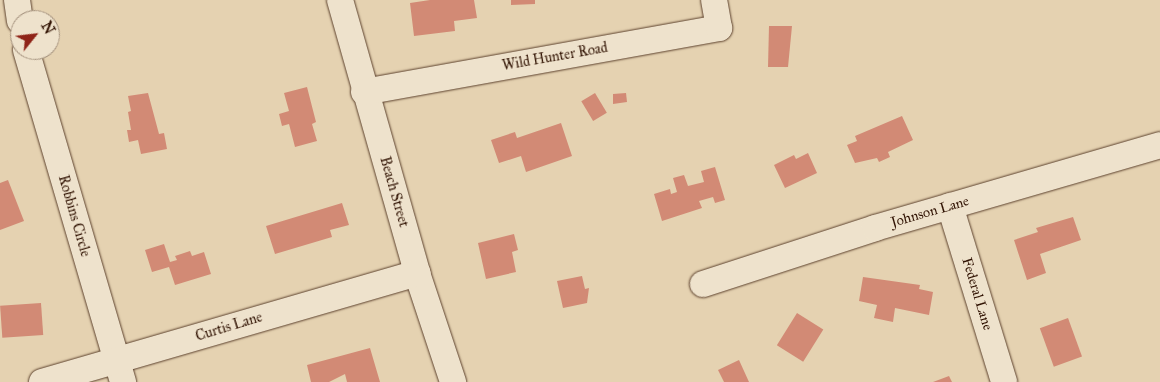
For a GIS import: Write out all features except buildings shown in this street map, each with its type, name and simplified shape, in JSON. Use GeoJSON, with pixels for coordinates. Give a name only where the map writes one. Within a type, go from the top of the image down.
{"type":"FeatureCollection","features":[{"type":"Feature","properties":{"kind":"street","name":"Beach Street"},"geometry":{"type":"LineString","coordinates":[[340,0],[364,92],[453,382]]}},
{"type":"Feature","properties":{"kind":"street","name":"Wild Hunter Road"},"geometry":{"type":"LineString","coordinates":[[364,92],[719,28],[714,0]]}},
{"type":"Feature","properties":{"kind":"street","name":"Robbins Circle"},"geometry":{"type":"LineString","coordinates":[[29,60],[119,371]]}},
{"type":"Feature","properties":{"kind":"street","name":"Johnson Lane"},"geometry":{"type":"LineString","coordinates":[[702,284],[751,266],[1160,145]]}},
{"type":"Feature","properties":{"kind":"street","name":"Federal Lane"},"geometry":{"type":"LineString","coordinates":[[950,206],[1004,382]]}},
{"type":"Feature","properties":{"kind":"street","name":"Curtis Lane"},"geometry":{"type":"LineString","coordinates":[[42,382],[119,371],[418,273]]}}]}
